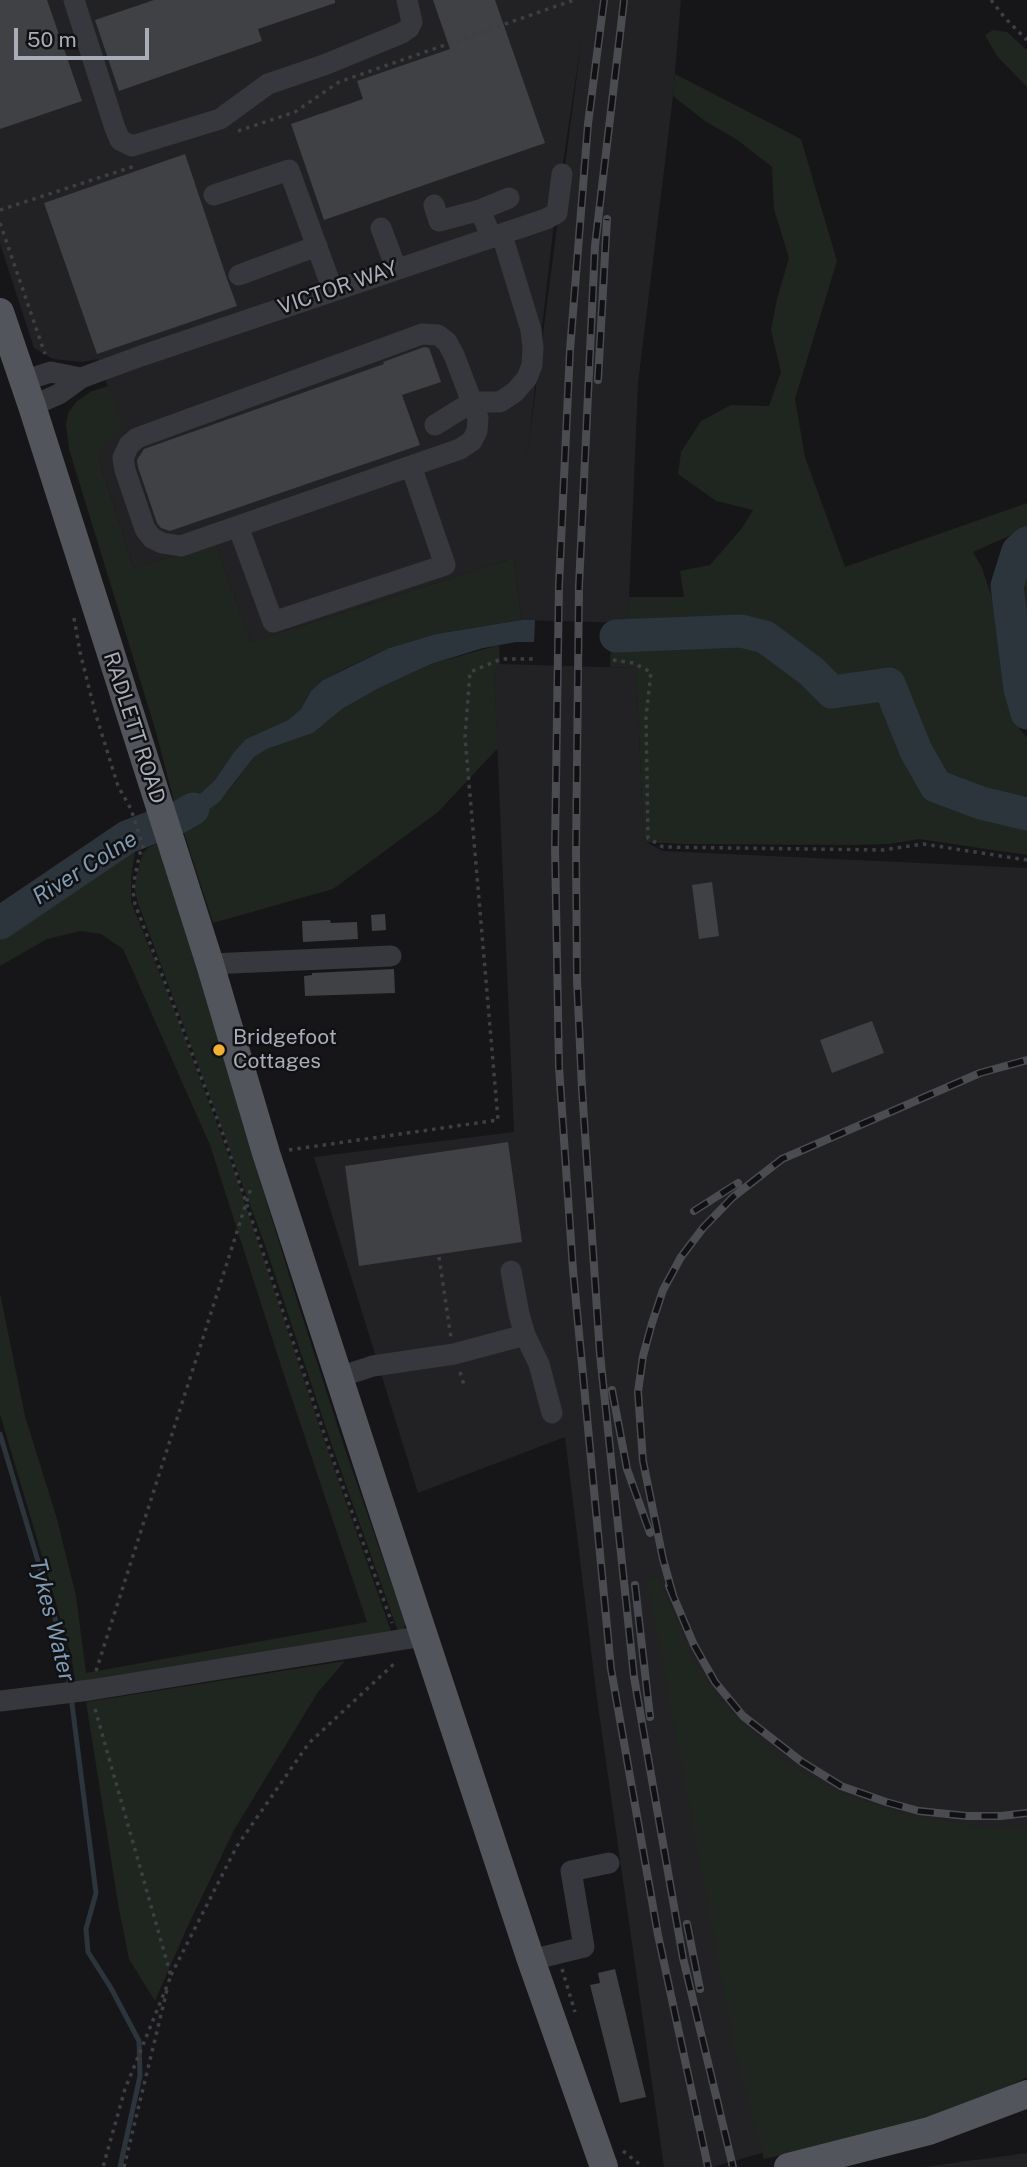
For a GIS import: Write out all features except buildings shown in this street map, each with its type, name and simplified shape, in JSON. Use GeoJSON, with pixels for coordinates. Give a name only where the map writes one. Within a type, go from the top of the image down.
{"type":"FeatureCollection","features":[{"type":"Feature","properties":{"kind":"main road","name":"RADLETT ROAD"},"geometry":{"type":"LineString","coordinates":[[0,312],[28,394],[157,848],[210,964],[265,1149],[339,1377],[411,1638],[531,1960],[604,2167]]}},
{"type":"Feature","properties":{"kind":"main road"},"geometry":{"type":"LineString","coordinates":[[788,2167],[929,2131],[1027,2094]]}},
{"type":"Feature","properties":{"kind":"street"},"geometry":{"type":"LineString","coordinates":[[74,0],[120,140],[132,146],[220,119],[268,84],[324,65],[402,33],[412,22],[407,0]]}},
{"type":"Feature","properties":{"kind":"street"},"geometry":{"type":"LineString","coordinates":[[214,195],[289,170],[333,290]]}},
{"type":"Feature","properties":{"kind":"street","name":"VICTOR WAY"},"geometry":{"type":"LineString","coordinates":[[28,394],[59,394],[81,378],[141,356],[557,214],[562,174]]}},
{"type":"Feature","properties":{"kind":"street"},"geometry":{"type":"LineString","coordinates":[[434,205],[439,221],[509,198]]}},
{"type":"Feature","properties":{"kind":"street"},"geometry":{"type":"LineString","coordinates":[[435,425],[472,402],[500,402],[516,392],[527,379],[532,365],[531,330],[496,235],[480,209]]}},
{"type":"Feature","properties":{"kind":"street"},"geometry":{"type":"LineString","coordinates":[[381,228],[396,268]]}},
{"type":"Feature","properties":{"kind":"street"},"geometry":{"type":"LineString","coordinates":[[239,275],[317,246]]}},
{"type":"Feature","properties":{"kind":"street"},"geometry":{"type":"LineString","coordinates":[[422,334],[438,335],[447,342],[472,402],[478,418],[477,431],[472,441],[460,449],[181,546],[162,543],[152,538],[145,529],[125,470],[123,458],[129,445],[137,438],[422,334]]}},
{"type":"Feature","properties":{"kind":"street"},"geometry":{"type":"LineString","coordinates":[[28,394],[51,372],[81,378]]}},
{"type":"Feature","properties":{"kind":"street"},"geometry":{"type":"LineString","coordinates":[[238,526],[273,622],[445,565],[411,466]]}},
{"type":"Feature","properties":{"kind":"street"},"geometry":{"type":"LineString","coordinates":[[210,964],[391,956]]}},
{"type":"Feature","properties":{"kind":"street"},"geometry":{"type":"LineString","coordinates":[[511,1271],[525,1335],[538,1364],[552,1413]]}},
{"type":"Feature","properties":{"kind":"street"},"geometry":{"type":"LineString","coordinates":[[339,1377],[373,1366],[454,1354],[525,1335]]}},
{"type":"Feature","properties":{"kind":"street"},"geometry":{"type":"LineString","coordinates":[[0,1701],[76,1692],[411,1638]]}},
{"type":"Feature","properties":{"kind":"street"},"geometry":{"type":"LineString","coordinates":[[531,1960],[584,1947],[571,1871],[609,1863]]}},
{"type":"Feature","properties":{"kind":"path"},"geometry":{"type":"LineString","coordinates":[[231,134],[295,112],[339,82],[574,0]]}},
{"type":"Feature","properties":{"kind":"path"},"geometry":{"type":"LineString","coordinates":[[990,0],[1027,40]]}},
{"type":"Feature","properties":{"kind":"path"},"geometry":{"type":"LineString","coordinates":[[0,210],[141,163]]}},
{"type":"Feature","properties":{"kind":"path"},"geometry":{"type":"LineString","coordinates":[[0,223],[51,372]]}},
{"type":"Feature","properties":{"kind":"path"},"geometry":{"type":"LineString","coordinates":[[71,609],[95,712],[118,786],[145,807],[157,848],[140,853],[133,892],[135,904],[247,1200],[329,1448],[411,1638],[309,1742],[237,1846],[171,1976],[125,2089],[103,2167]]}},
{"type":"Feature","properties":{"kind":"path"},"geometry":{"type":"LineString","coordinates":[[265,1149],[498,1120],[465,737],[470,672],[501,659],[533,659]]}},
{"type":"Feature","properties":{"kind":"path"},"geometry":{"type":"LineString","coordinates":[[613,660],[633,663],[651,672],[646,717],[648,838],[663,847],[883,850],[923,844],[1027,860]]}},
{"type":"Feature","properties":{"kind":"path"},"geometry":{"type":"LineString","coordinates":[[124,2167],[171,1976],[76,1692],[254,1179]]}},
{"type":"Feature","properties":{"kind":"path"},"geometry":{"type":"LineString","coordinates":[[439,1256],[454,1354],[465,1388]]}},
{"type":"Feature","properties":{"kind":"shaded area"},"geometry":{"type":"Polygon","coordinates":[[[0,0],[681,0],[673,96],[638,384],[628,623],[521,620],[514,558],[251,642],[215,542],[134,568],[99,461],[104,446],[122,425],[98,359],[82,362],[53,359],[34,348],[0,244],[0,0]],[[582,36],[554,223],[528,449],[582,36]]]}},
{"type":"Feature","properties":{"kind":"shaded area"},"geometry":{"type":"Polygon","coordinates":[[[993,30],[1007,32],[1027,50],[1027,87],[997,56],[985,35],[993,30]]]}},
{"type":"Feature","properties":{"kind":"shaded area"},"geometry":{"type":"Polygon","coordinates":[[[675,74],[801,139],[837,261],[795,399],[805,457],[845,567],[1027,503],[1027,528],[973,552],[982,568],[993,601],[1014,722],[1027,738],[1027,806],[945,781],[938,790],[977,806],[1027,818],[1027,855],[919,839],[889,844],[855,845],[644,842],[636,668],[610,667],[612,622],[628,623],[629,597],[684,597],[680,571],[710,565],[742,528],[753,510],[716,501],[678,474],[681,452],[701,421],[731,405],[769,406],[781,372],[771,330],[789,258],[774,209],[772,167],[673,96],[675,74]]]}},
{"type":"Feature","properties":{"kind":"shaded area"},"geometry":{"type":"Polygon","coordinates":[[[108,386],[123,425],[104,446],[99,461],[134,568],[215,542],[251,642],[514,558],[521,620],[436,634],[389,648],[323,680],[311,691],[301,709],[288,720],[246,739],[215,780],[188,801],[175,805],[156,732],[69,449],[66,425],[68,413],[76,402],[90,392],[108,386]]]}},
{"type":"Feature","properties":{"kind":"shaded area"},"geometry":{"type":"Polygon","coordinates":[[[1027,550],[1027,696],[1012,587],[1023,554],[1027,550]]]}},
{"type":"Feature","properties":{"kind":"shaded area"},"geometry":{"type":"Polygon","coordinates":[[[535,620],[534,642],[516,642],[483,648],[431,664],[379,688],[342,709],[313,733],[267,749],[254,757],[219,802],[201,815],[181,824],[175,805],[188,801],[215,780],[246,739],[288,720],[301,709],[311,691],[323,680],[389,648],[436,634],[535,620]]]}},
{"type":"Feature","properties":{"kind":"shaded area"},"geometry":{"type":"Polygon","coordinates":[[[499,645],[500,664],[494,671],[498,748],[438,812],[333,889],[213,923],[181,824],[201,815],[229,790],[254,757],[267,749],[313,733],[342,709],[431,664],[499,645]]]}},
{"type":"Feature","properties":{"kind":"shaded area"},"geometry":{"type":"Polygon","coordinates":[[[500,664],[636,668],[644,841],[663,851],[1027,868],[1027,2057],[828,2134],[713,2167],[664,2167],[597,1699],[565,1437],[418,1493],[314,1157],[514,1132],[494,671],[500,664]]]}},
{"type":"Feature","properties":{"kind":"shaded area"},"geometry":{"type":"Polygon","coordinates":[[[132,842],[135,852],[131,902],[235,1173],[392,1634],[76,1686],[71,1654],[0,1414],[0,1293],[25,1416],[57,1519],[76,1596],[86,1673],[367,1622],[210,1145],[123,949],[101,934],[81,931],[47,939],[0,966],[0,929],[132,842]]]}},
{"type":"Feature","properties":{"kind":"shaded area"},"geometry":{"type":"Polygon","coordinates":[[[159,843],[195,953],[242,1122],[295,1294],[405,1623],[400,1637],[266,1248],[138,903],[136,876],[143,853],[159,843]]]}},
{"type":"Feature","properties":{"kind":"shaded area"},"geometry":{"type":"Polygon","coordinates":[[[658,1577],[692,1658],[723,1704],[780,1759],[835,1791],[908,1815],[984,1828],[1027,1826],[1027,2077],[992,2095],[904,2127],[764,2159],[735,2051],[647,1580],[658,1577]]]}},
{"type":"Feature","properties":{"kind":"shaded area"},"geometry":{"type":"Polygon","coordinates":[[[345,1661],[318,1692],[234,1830],[155,2001],[129,1959],[86,1702],[345,1661]]]}},
{"type":"Feature","properties":{"kind":"shaded area"},"geometry":{"type":"Polygon","coordinates":[[[1027,2153],[1027,2167],[923,2167],[1027,2153]]]}},
{"type":"Feature","properties":{"kind":"waterway","name":"River Colne"},"geometry":{"type":"LineString","coordinates":[[1027,543],[1018,551],[1007,586],[1020,689],[1027,713]]}},
{"type":"Feature","properties":{"kind":"waterway","name":"River Colne"},"geometry":{"type":"LineString","coordinates":[[616,636],[741,631],[765,637],[811,671],[832,692],[889,684],[916,751],[936,786],[981,803],[1027,814]]}},
{"type":"Feature","properties":{"kind":"waterway","name":"River Colne"},"geometry":{"type":"LineString","coordinates":[[0,923],[127,837],[193,809]]}},
{"type":"Feature","properties":{"kind":"waterway","name":"Tykes Water"},"geometry":{"type":"LineString","coordinates":[[0,1434],[66,1655],[70,1687]]}},
{"type":"Feature","properties":{"kind":"waterway"},"geometry":{"type":"LineString","coordinates":[[71,1696],[96,1893],[86,1929],[88,1952],[139,2041],[140,2076],[120,2167]]}},
{"type":"Feature","properties":{"kind":"railway"},"geometry":{"type":"LineString","coordinates":[[604,0],[588,124],[570,350],[559,585],[555,848],[559,1067],[573,1270],[611,1669],[658,1935],[708,2167]]}},
{"type":"Feature","properties":{"kind":"railway"},"geometry":{"type":"LineString","coordinates":[[624,0],[595,246],[579,586],[576,851],[577,980],[582,1089],[600,1354],[634,1677],[683,1958],[733,2167]]}},
{"type":"Feature","properties":{"kind":"railway"},"geometry":{"type":"LineString","coordinates":[[598,380],[607,219]]}},
{"type":"Feature","properties":{"kind":"railway"},"geometry":{"type":"LineString","coordinates":[[673,1595],[643,1461],[638,1392],[643,1356],[652,1323],[663,1290],[681,1257],[703,1228],[733,1197],[782,1159],[980,1073],[1027,1060]]}},
{"type":"Feature","properties":{"kind":"railway"},"geometry":{"type":"LineString","coordinates":[[694,1211],[738,1183]]}},
{"type":"Feature","properties":{"kind":"railway"},"geometry":{"type":"LineString","coordinates":[[612,1390],[627,1469],[650,1533]]}},
{"type":"Feature","properties":{"kind":"railway"},"geometry":{"type":"LineString","coordinates":[[635,1585],[650,1717]]}},
{"type":"Feature","properties":{"kind":"railway"},"geometry":{"type":"LineString","coordinates":[[669,1586],[694,1645],[715,1682],[743,1716],[802,1762],[841,1786],[919,1811],[967,1816],[1027,1813]]}},
{"type":"Feature","properties":{"kind":"railway"},"geometry":{"type":"LineString","coordinates":[[687,1924],[700,1989]]}},
{"type":"Feature","properties":{"kind":"place","name":"Bridgefoot Cottages"},"geometry":{"type":"Point","coordinates":[219,1050]}}]}
